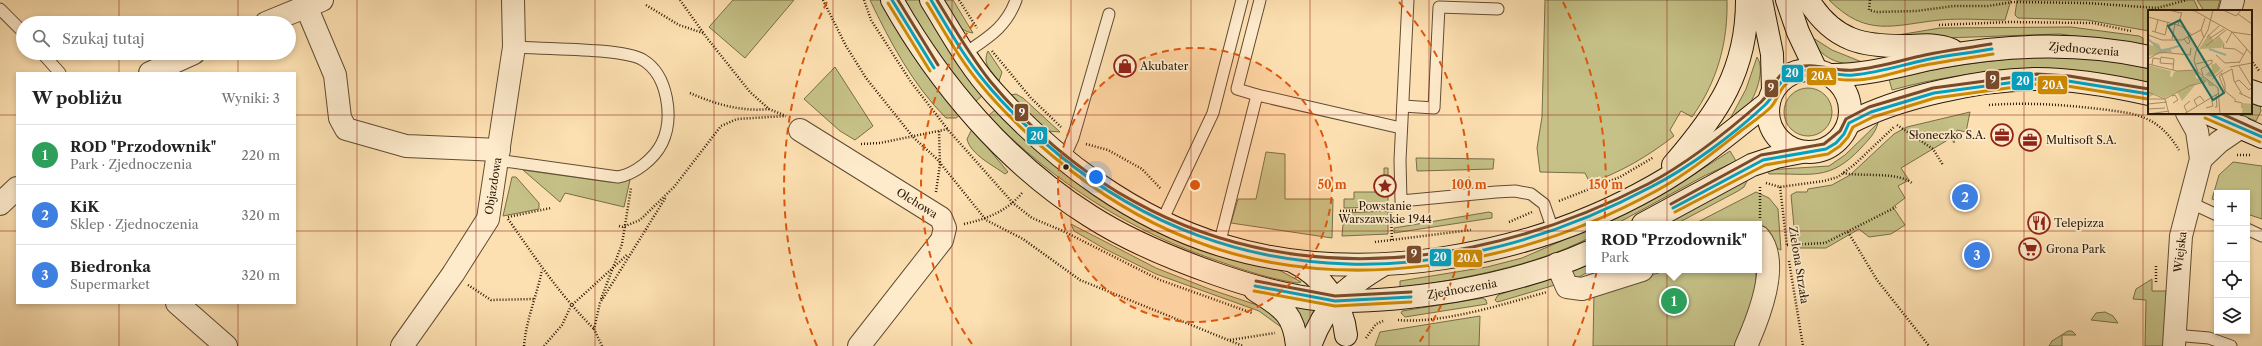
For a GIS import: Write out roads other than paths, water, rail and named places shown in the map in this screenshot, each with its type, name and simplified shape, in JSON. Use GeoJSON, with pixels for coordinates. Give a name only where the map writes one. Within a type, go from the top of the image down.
{"type":"FeatureCollection","features":[{"type":"Feature","properties":{"kind":"main road","name":"Objazdowa"},"geometry":{"type":"LineString","coordinates":[[402,346],[457,268],[497,218],[498,155],[514,47],[513,0]]}},
{"type":"Feature","properties":{"kind":"main road","name":"Zjednoczenia"},"geometry":{"type":"LineString","coordinates":[[892,0],[936,70],[958,99],[1001,143],[1056,194],[1091,217],[1152,249],[1194,267],[1246,284],[1305,297],[1335,300],[1376,300],[1433,294],[1490,285],[1586,253]]}},
{"type":"Feature","properties":{"kind":"main road"},"geometry":{"type":"LineString","coordinates":[[932,0],[964,54],[994,92],[1034,134],[1102,186],[1162,221],[1219,245],[1248,253],[1291,260],[1350,265],[1384,264],[1440,259],[1480,252],[1588,218],[1654,186],[1702,155],[1771,96],[1786,77],[1795,72],[1823,72]]}},
{"type":"Feature","properties":{"kind":"main road"},"geometry":{"type":"LineString","coordinates":[[1654,186],[1710,120],[1723,99],[1741,56],[1747,18],[1747,0]]}},
{"type":"Feature","properties":{"kind":"main road"},"geometry":{"type":"LineString","coordinates":[[1761,0],[1772,54],[1771,96],[1768,115],[1771,128],[1784,144],[1802,152]]}},
{"type":"Feature","properties":{"kind":"main road"},"geometry":{"type":"LineString","coordinates":[[1649,221],[1752,165],[1776,157],[1826,149],[1840,138],[1849,123],[1850,101],[1842,86],[1823,72],[1798,32],[1787,0]]}},
{"type":"Feature","properties":{"kind":"main road"},"geometry":{"type":"LineString","coordinates":[[1808,0],[1822,20],[1860,43],[1877,46],[1941,45],[1962,54]]}},
{"type":"Feature","properties":{"kind":"main road"},"geometry":{"type":"LineString","coordinates":[[2230,10],[2233,0]]}},
{"type":"Feature","properties":{"kind":"main road"},"geometry":{"type":"LineString","coordinates":[[283,16],[314,3],[336,75],[340,118],[346,129],[406,146],[498,155]]}},
{"type":"Feature","properties":{"kind":"main road","name":"Zjednoczenia"},"geometry":{"type":"LineString","coordinates":[[1823,72],[1853,75],[1992,49],[2053,45],[2098,48],[2148,57]]}},
{"type":"Feature","properties":{"kind":"main road"},"geometry":{"type":"LineString","coordinates":[[151,72],[154,69],[176,60]]}},
{"type":"Feature","properties":{"kind":"main road"},"geometry":{"type":"LineString","coordinates":[[1849,123],[1871,112],[1934,93],[2002,82],[2037,79],[2068,81],[2148,94]]}},
{"type":"Feature","properties":{"kind":"main road"},"geometry":{"type":"LineString","coordinates":[[2252,90],[2262,95]]}},
{"type":"Feature","properties":{"kind":"main road","name":"Wiejska"},"geometry":{"type":"LineString","coordinates":[[2174,341],[2181,236],[2189,202],[2191,157],[2197,131],[2188,114]]}},
{"type":"Feature","properties":{"kind":"main road"},"geometry":{"type":"LineString","coordinates":[[2208,114],[2241,127],[2258,146]]}},
{"type":"Feature","properties":{"kind":"main road","name":"Olchowa"},"geometry":{"type":"LineString","coordinates":[[792,121],[941,218],[946,228],[942,240],[859,346]]}},
{"type":"Feature","properties":{"kind":"main road"},"geometry":{"type":"LineString","coordinates":[[2191,157],[2219,142],[2241,127]]}},
{"type":"Feature","properties":{"kind":"main road"},"geometry":{"type":"LineString","coordinates":[[0,204],[16,189]]}},
{"type":"Feature","properties":{"kind":"main road"},"geometry":{"type":"LineString","coordinates":[[1746,346],[1761,311],[1768,273],[1762,238]]}},
{"type":"Feature","properties":{"kind":"main road"},"geometry":{"type":"LineString","coordinates":[[1291,260],[1306,268],[1322,282],[1335,300],[1345,323],[1344,341]]}},
{"type":"Feature","properties":{"kind":"main road"},"geometry":{"type":"LineString","coordinates":[[1310,346],[1318,324],[1335,300],[1358,280],[1384,264]]}},
{"type":"Feature","properties":{"kind":"main road"},"geometry":{"type":"LineString","coordinates":[[1557,264],[1567,287],[1582,289],[1633,273]]}},
{"type":"Feature","properties":{"kind":"main road"},"geometry":{"type":"LineString","coordinates":[[1246,284],[1288,314],[1293,324],[1288,341]]}},
{"type":"Feature","properties":{"kind":"main road"},"geometry":{"type":"LineString","coordinates":[[1344,341],[1360,314],[1376,300]]}},
{"type":"Feature","properties":{"kind":"main road"},"geometry":{"type":"LineString","coordinates":[[178,304],[226,346]]}},
{"type":"Feature","properties":{"kind":"lane"},"geometry":{"type":"LineString","coordinates":[[964,54],[994,33],[1010,16],[1016,0]]}},
{"type":"Feature","properties":{"kind":"lane"},"geometry":{"type":"LineString","coordinates":[[1162,221],[1213,113],[1242,0]]}},
{"type":"Feature","properties":{"kind":"lane"},"geometry":{"type":"LineString","coordinates":[[1260,0],[1238,89],[1257,95],[1402,128]]}},
{"type":"Feature","properties":{"kind":"lane"},"geometry":{"type":"LineString","coordinates":[[1408,0],[1400,160],[1401,201],[1515,191],[1531,194],[1545,207],[1553,230]]}},
{"type":"Feature","properties":{"kind":"lane"},"geometry":{"type":"LineString","coordinates":[[1402,106],[1434,108],[1439,7],[1498,8]]}},
{"type":"Feature","properties":{"kind":"lane"},"geometry":{"type":"LineString","coordinates":[[0,9],[16,25]]}},
{"type":"Feature","properties":{"kind":"lane"},"geometry":{"type":"LineString","coordinates":[[1064,158],[1073,138],[1109,14]]}},
{"type":"Feature","properties":{"kind":"lane"},"geometry":{"type":"LineString","coordinates":[[498,155],[618,177],[627,175],[635,170],[656,152],[666,133],[668,99],[657,74],[650,65],[635,56],[618,53],[514,47]]}},
{"type":"Feature","properties":{"kind":"lane"},"geometry":{"type":"LineString","coordinates":[[48,60],[59,72]]}},
{"type":"Feature","properties":{"kind":"lane"},"geometry":{"type":"LineString","coordinates":[[1219,245],[1257,95]]}},
{"type":"Feature","properties":{"kind":"lane"},"geometry":{"type":"LineString","coordinates":[[2189,202],[2214,214]]}},
{"type":"Feature","properties":{"kind":"lane"},"geometry":{"type":"LineString","coordinates":[[2250,230],[2262,236]]}},
{"type":"Feature","properties":{"kind":"lane"},"geometry":{"type":"LineString","coordinates":[[2174,341],[2209,338],[2231,346]]}},
{"type":"Feature","properties":{"kind":"place","name":"Akubater"},"geometry":{"type":"Point","coordinates":[1125,66]}},
{"type":"Feature","properties":{"kind":"place","name":"Słoneczko S.A."},"geometry":{"type":"Point","coordinates":[2002,135]}},
{"type":"Feature","properties":{"kind":"place","name":"Multisoft S.A."},"geometry":{"type":"Point","coordinates":[2030,140]}},
{"type":"Feature","properties":{"kind":"place","name":"Powstanie Warszawskie 1944"},"geometry":{"type":"Point","coordinates":[1385,186]}},
{"type":"Feature","properties":{"kind":"place","name":"KiK"},"geometry":{"type":"Point","coordinates":[1965,197]}},
{"type":"Feature","properties":{"kind":"place","name":"Telepizza"},"geometry":{"type":"Point","coordinates":[2039,223]}},
{"type":"Feature","properties":{"kind":"place","name":"Grona Park"},"geometry":{"type":"Point","coordinates":[2030,249]}},
{"type":"Feature","properties":{"kind":"place","name":"Biedronka"},"geometry":{"type":"Point","coordinates":[1977,255]}},
{"type":"Feature","properties":{"kind":"place","name":"ROD \"Przodownik\""},"geometry":{"type":"Point","coordinates":[1674,301]}}]}
